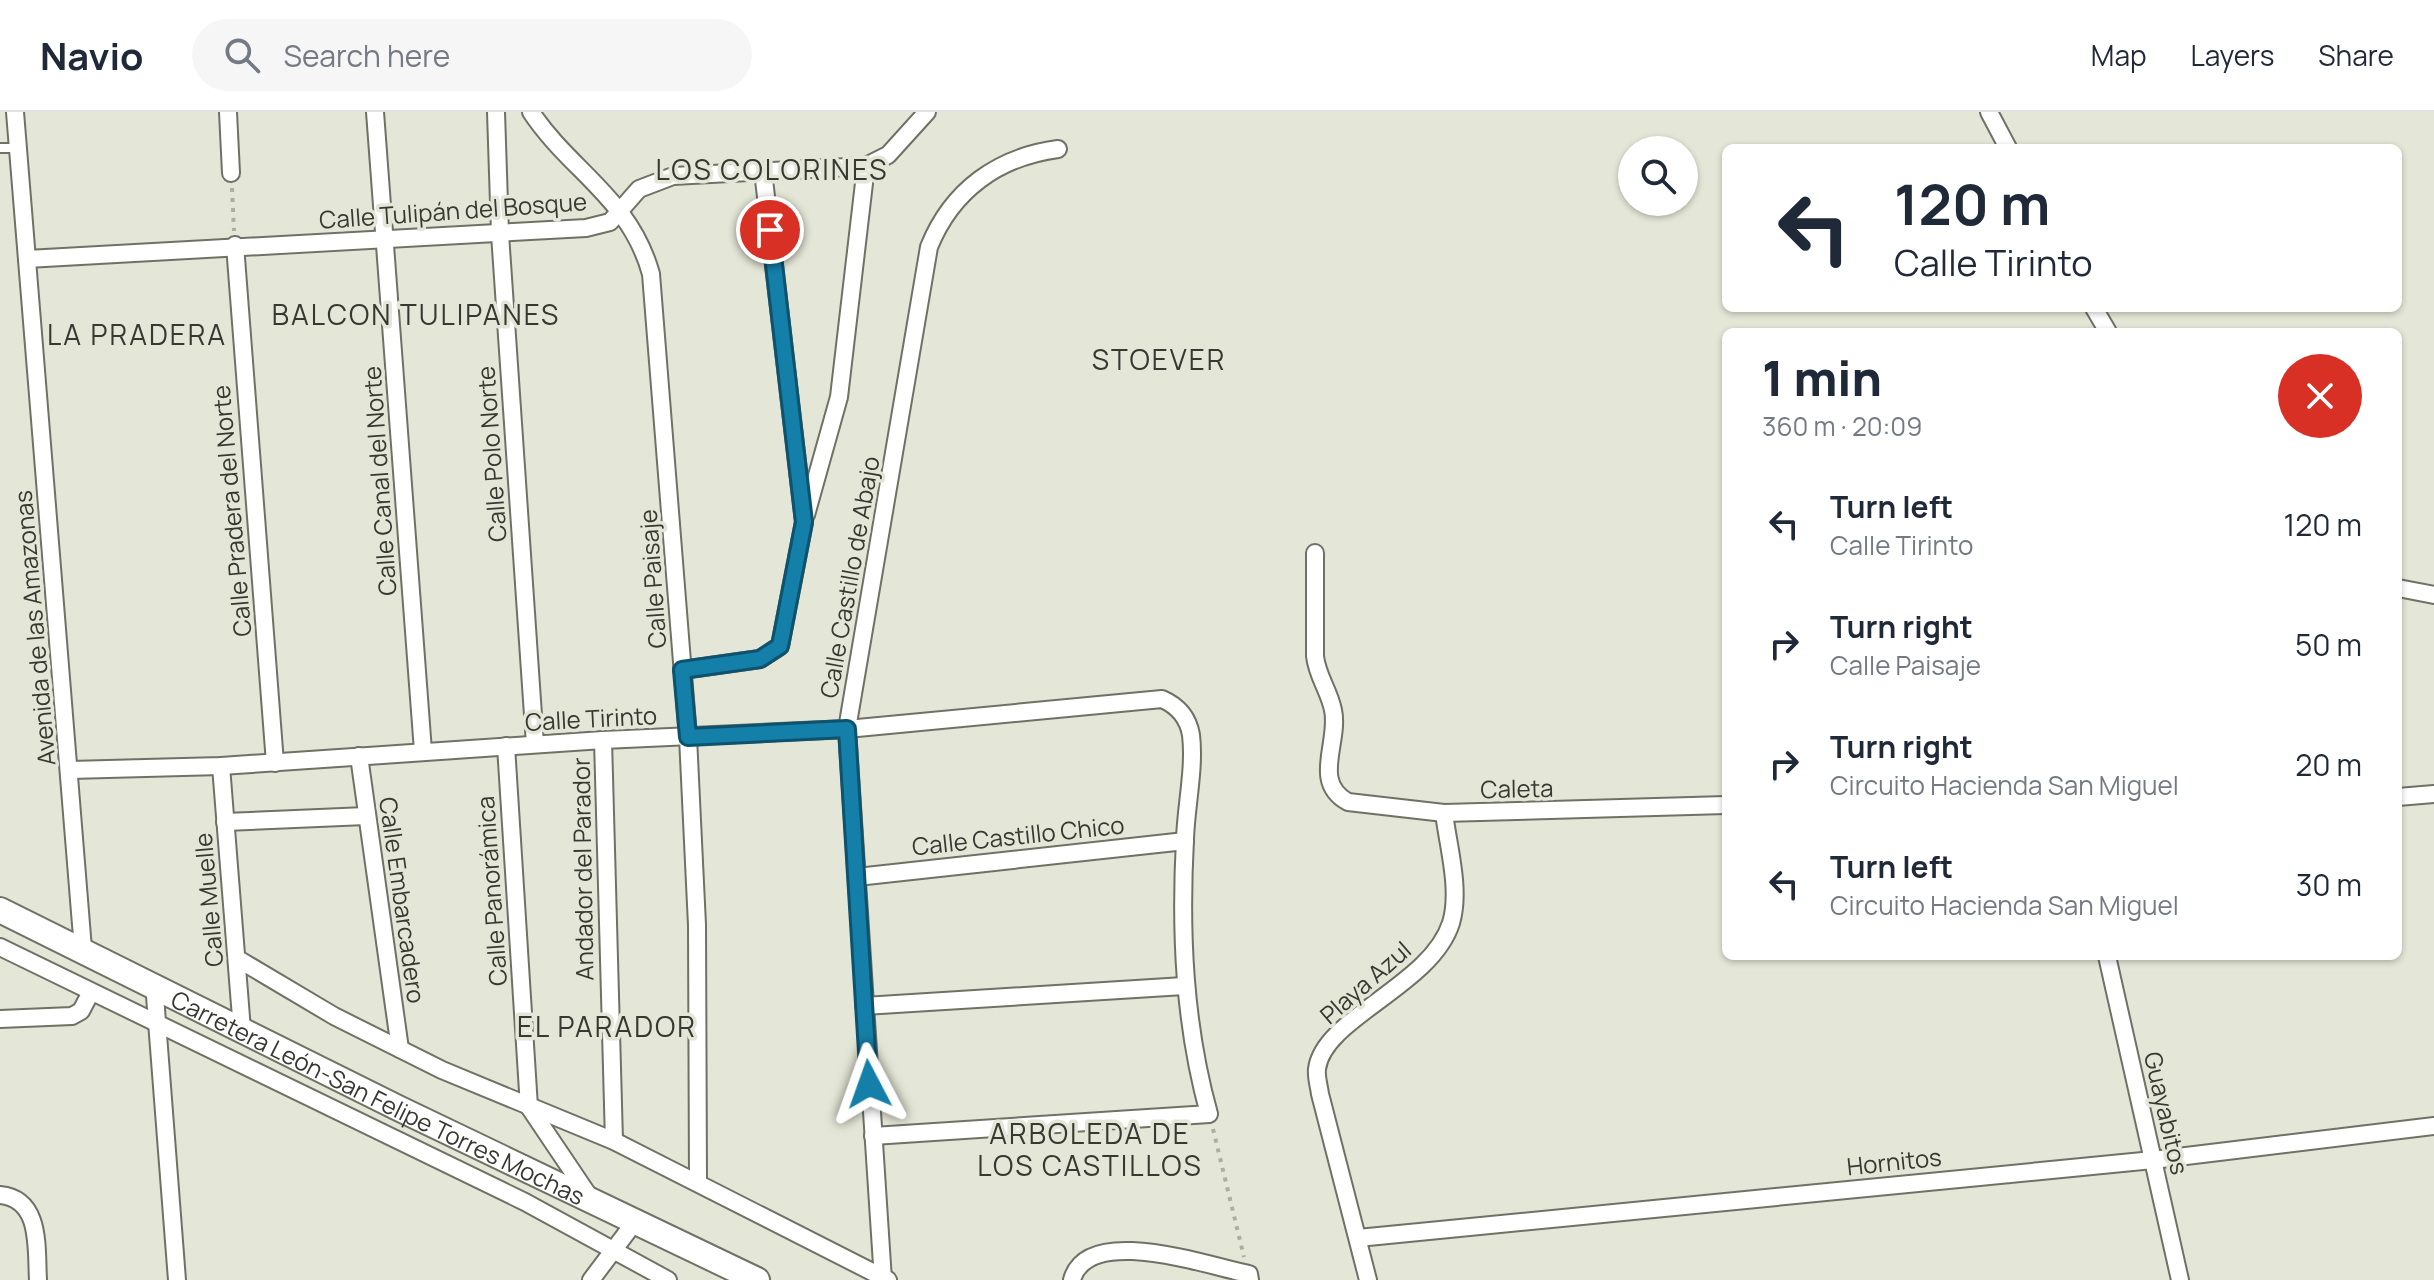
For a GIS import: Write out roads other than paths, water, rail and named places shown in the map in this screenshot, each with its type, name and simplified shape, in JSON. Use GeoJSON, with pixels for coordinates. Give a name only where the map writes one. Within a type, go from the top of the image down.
{"type":"FeatureCollection","features":[{"type":"Feature","properties":{"kind":"main road","name":"Carretera León-San Felipe Torres Mochas"},"geometry":{"type":"LineString","coordinates":[[0,910],[154,983],[242,1030],[594,1204],[757,1280]]}},
{"type":"Feature","properties":{"kind":"street","name":"Avenida de las Amazonas"},"geometry":{"type":"LineString","coordinates":[[15,112],[83,949]]}},
{"type":"Feature","properties":{"kind":"street"},"geometry":{"type":"LineString","coordinates":[[228,112],[231,173]]}},
{"type":"Feature","properties":{"kind":"street","name":"Calle Canal del Norte"},"geometry":{"type":"LineString","coordinates":[[375,112],[423,751]]}},
{"type":"Feature","properties":{"kind":"street","name":"Calle Polo Norte"},"geometry":{"type":"LineString","coordinates":[[496,112],[500,234],[535,744]]}},
{"type":"Feature","properties":{"kind":"street","name":"Calle Paisaje"},"geometry":{"type":"LineString","coordinates":[[531,112],[615,204],[643,243],[651,274],[688,737],[697,925],[698,1181]]}},
{"type":"Feature","properties":{"kind":"street"},"geometry":{"type":"LineString","coordinates":[[682,670],[760,659],[780,646],[804,528],[839,397],[866,166],[888,155],[927,112]]}},
{"type":"Feature","properties":{"kind":"street"},"geometry":{"type":"LineString","coordinates":[[1989,112],[2006,144]]}},
{"type":"Feature","properties":{"kind":"street","name":"Calle Castillo de Abajo"},"geometry":{"type":"LineString","coordinates":[[884,1279],[847,729],[929,247],[947,212],[981,177],[1001,163],[1027,153],[1058,149]]}},
{"type":"Feature","properties":{"kind":"street","name":"Calle Tulipán del Bosque"},"geometry":{"type":"LineString","coordinates":[[27,259],[235,245],[384,241],[586,228],[610,222],[615,204],[639,189],[673,176],[866,166]]}},
{"type":"Feature","properties":{"kind":"street"},"geometry":{"type":"LineString","coordinates":[[763,171],[804,528]]}},
{"type":"Feature","properties":{"kind":"street","name":"Calle Pradera del Norte"},"geometry":{"type":"LineString","coordinates":[[235,245],[275,763]]}},
{"type":"Feature","properties":{"kind":"street","name":"Caleta"},"geometry":{"type":"LineString","coordinates":[[1315,553],[1316,669],[1329,696],[1335,724],[1328,771],[1330,786],[1337,796],[1348,802],[1444,813],[1722,805]]}},
{"type":"Feature","properties":{"kind":"street"},"geometry":{"type":"LineString","coordinates":[[2402,589],[2434,595]]}},
{"type":"Feature","properties":{"kind":"street","name":"Calle Tirinto"},"geometry":{"type":"LineString","coordinates":[[70,770],[221,766],[535,744],[847,729],[1162,699],[1183,713],[1191,738],[1185,841]]}},
{"type":"Feature","properties":{"kind":"street","name":"Andador del Parador"},"geometry":{"type":"LineString","coordinates":[[603,740],[614,1141]]}},
{"type":"Feature","properties":{"kind":"street","name":"Calle Panorámica"},"geometry":{"type":"LineString","coordinates":[[506,746],[529,1107]]}},
{"type":"Feature","properties":{"kind":"street","name":"Calle Embarcadero"},"geometry":{"type":"LineString","coordinates":[[359,756],[400,1049]]}},
{"type":"Feature","properties":{"kind":"street","name":"Calle Muelle"},"geometry":{"type":"LineString","coordinates":[[221,766],[242,1030]]}},
{"type":"Feature","properties":{"kind":"street"},"geometry":{"type":"LineString","coordinates":[[2402,797],[2434,794]]}},
{"type":"Feature","properties":{"kind":"street","name":"Playa Azul"},"geometry":{"type":"LineString","coordinates":[[1368,1280],[1320,1094],[1317,1068],[1339,1032],[1420,972],[1451,922],[1453,889],[1444,813]]}},
{"type":"Feature","properties":{"kind":"street"},"geometry":{"type":"LineString","coordinates":[[225,822],[366,816]]}},
{"type":"Feature","properties":{"kind":"street"},"geometry":{"type":"LineString","coordinates":[[873,1136],[1209,1114],[1184,986],[1185,841]]}},
{"type":"Feature","properties":{"kind":"street","name":"Calle Castillo Chico"},"geometry":{"type":"LineString","coordinates":[[857,877],[1185,841]]}},
{"type":"Feature","properties":{"kind":"street"},"geometry":{"type":"LineString","coordinates":[[0,947],[525,1202],[668,1280]]}},
{"type":"Feature","properties":{"kind":"street"},"geometry":{"type":"LineString","coordinates":[[238,959],[334,1016],[400,1049],[614,1141],[698,1181],[884,1279]]}},
{"type":"Feature","properties":{"kind":"street","name":"Guayabitos"},"geometry":{"type":"LineString","coordinates":[[2108,960],[2180,1280]]}},
{"type":"Feature","properties":{"kind":"street"},"geometry":{"type":"LineString","coordinates":[[154,983],[177,1280]]}},
{"type":"Feature","properties":{"kind":"street"},"geometry":{"type":"LineString","coordinates":[[864,1006],[1184,986]]}},
{"type":"Feature","properties":{"kind":"street"},"geometry":{"type":"LineString","coordinates":[[0,1019],[72,1016],[81,1011],[91,992]]}},
{"type":"Feature","properties":{"kind":"street"},"geometry":{"type":"LineString","coordinates":[[529,1107],[594,1204]]}},
{"type":"Feature","properties":{"kind":"street","name":"Hornitos"},"geometry":{"type":"LineString","coordinates":[[1358,1238],[2153,1160],[2434,1126]]}},
{"type":"Feature","properties":{"kind":"street"},"geometry":{"type":"LineString","coordinates":[[0,1195],[20,1201],[33,1219],[38,1280]]}},
{"type":"Feature","properties":{"kind":"street"},"geometry":{"type":"LineString","coordinates":[[591,1280],[634,1223]]}},
{"type":"Feature","properties":{"kind":"street"},"geometry":{"type":"LineString","coordinates":[[1072,1280],[1084,1260],[1096,1253],[1125,1249],[1250,1277]]}},
{"type":"Feature","properties":{"kind":"lane"},"geometry":{"type":"LineString","coordinates":[[0,148],[18,148]]}},
{"type":"Feature","properties":{"kind":"district","name":"LOS COLORINES"},"geometry":{"type":"Point","coordinates":[772,169]}},
{"type":"Feature","properties":{"kind":"district","name":"BALCON TULIPANES"},"geometry":{"type":"Point","coordinates":[416,314]}},
{"type":"Feature","properties":{"kind":"district","name":"LA PRADERA"},"geometry":{"type":"Point","coordinates":[137,334]}},
{"type":"Feature","properties":{"kind":"district","name":"STOEVER"},"geometry":{"type":"Point","coordinates":[1159,359]}},
{"type":"Feature","properties":{"kind":"district","name":"EL PARADOR"},"geometry":{"type":"Point","coordinates":[607,1026]}},
{"type":"Feature","properties":{"kind":"district","name":"ARBOLEDA DE LOS CASTILLOS"},"geometry":{"type":"Point","coordinates":[1090,1149]}}]}
